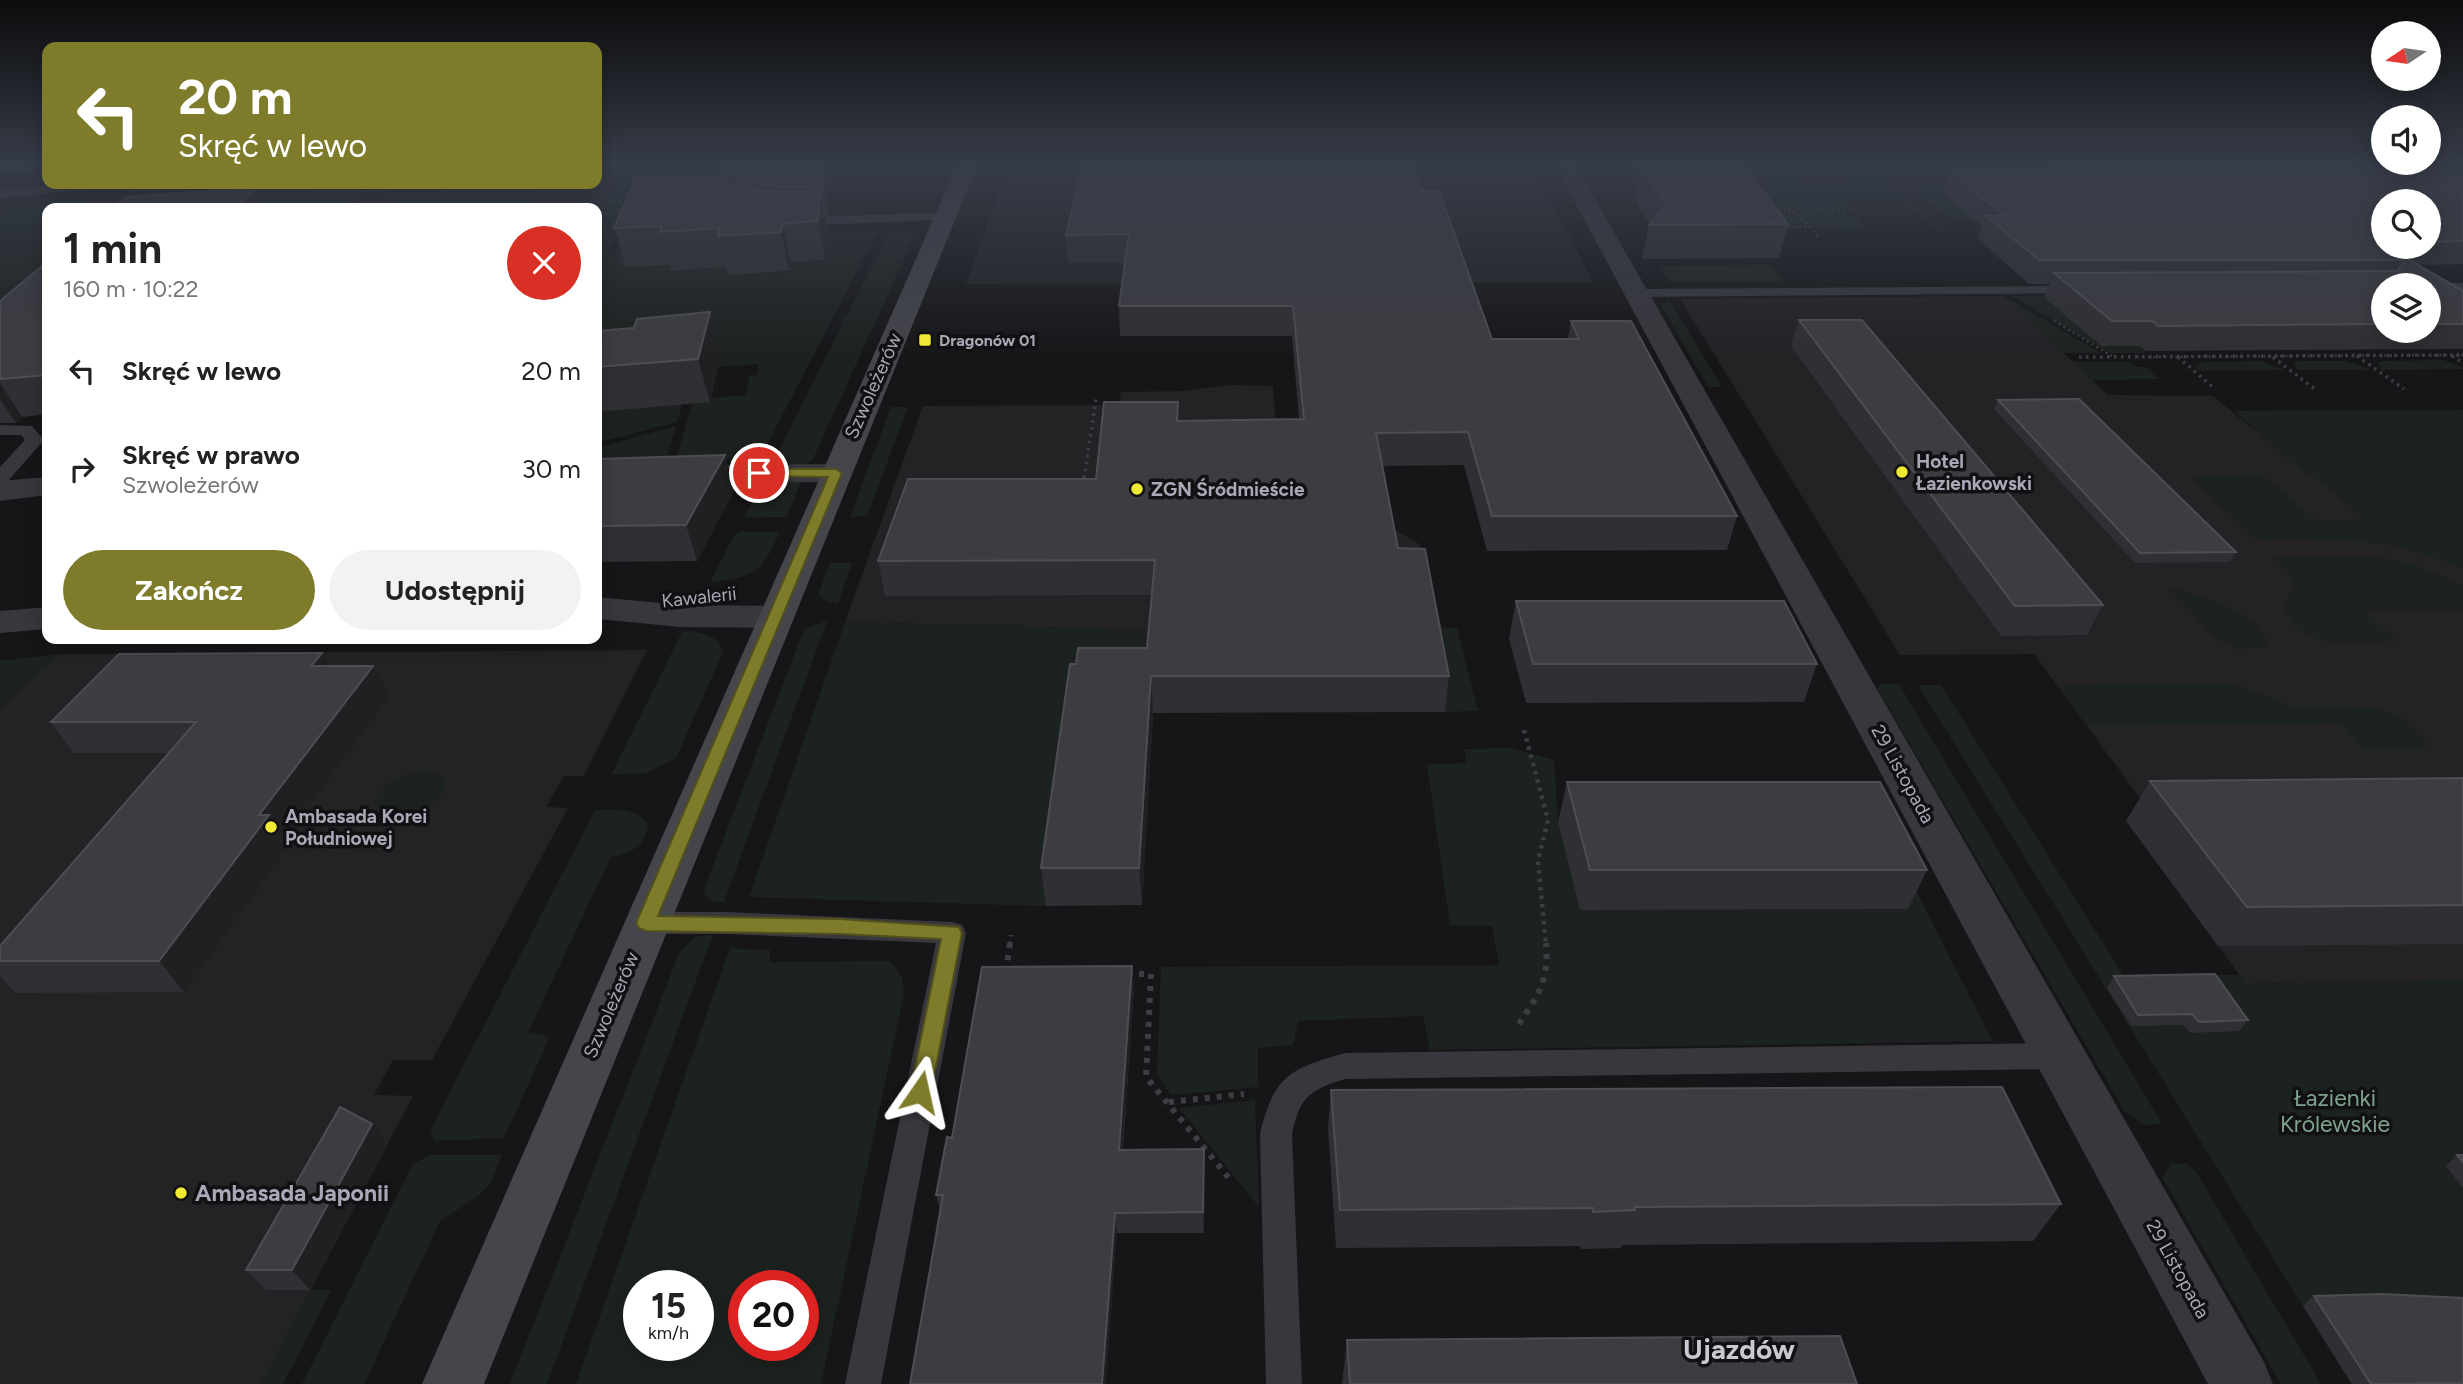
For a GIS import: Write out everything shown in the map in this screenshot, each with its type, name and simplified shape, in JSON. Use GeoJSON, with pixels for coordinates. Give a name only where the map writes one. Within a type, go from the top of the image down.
{"type":"FeatureCollection","features":[{"type":"Feature","properties":{"kind":"street","name":"Szwoleżerów"},"geometry":{"type":"LineString","coordinates":[[453,1384],[942,228]]}},
{"type":"Feature","properties":{"kind":"street","name":"29 Listopada"},"geometry":{"type":"LineString","coordinates":[[1600,228],[2242,1384]]}},
{"type":"Feature","properties":{"kind":"street"},"geometry":{"type":"LineString","coordinates":[[602,475],[836,473]]}},
{"type":"Feature","properties":{"kind":"street"},"geometry":{"type":"LineString","coordinates":[[0,491],[42,487]]}},
{"type":"Feature","properties":{"kind":"street","name":"Kawalerii"},"geometry":{"type":"LineString","coordinates":[[604,608],[681,616],[781,604]]}},
{"type":"Feature","properties":{"kind":"street"},"geometry":{"type":"LineString","coordinates":[[0,622],[42,618]]}},
{"type":"Feature","properties":{"kind":"lane"},"geometry":{"type":"LineString","coordinates":[[2441,287],[2463,287]]}},
{"type":"Feature","properties":{"kind":"lane"},"geometry":{"type":"LineString","coordinates":[[1636,293],[2091,290]]}},
{"type":"Feature","properties":{"kind":"lane"},"geometry":{"type":"LineString","coordinates":[[0,430],[26,430],[35,440],[0,478]]}},
{"type":"Feature","properties":{"kind":"lane"},"geometry":{"type":"LineString","coordinates":[[646,923],[752,923],[952,933],[863,1384]]}},
{"type":"Feature","properties":{"kind":"lane"},"geometry":{"type":"LineString","coordinates":[[1284,1384],[1276,1134],[1282,1105],[1295,1085],[1312,1076],[1345,1066],[2060,1056]]}},
{"type":"Feature","properties":{"kind":"path"},"geometry":{"type":"LineString","coordinates":[[1810,228],[1819,238]]}},
{"type":"Feature","properties":{"kind":"path"},"geometry":{"type":"LineString","coordinates":[[2047,318],[2114,357]]}},
{"type":"Feature","properties":{"kind":"path"},"geometry":{"type":"LineString","coordinates":[[2360,349],[2370,356]]}},
{"type":"Feature","properties":{"kind":"path"},"geometry":{"type":"LineString","coordinates":[[2453,349],[2463,355]]}},
{"type":"Feature","properties":{"kind":"path"},"geometry":{"type":"LineString","coordinates":[[2250,350],[2258,356]]}},
{"type":"Feature","properties":{"kind":"path"},"geometry":{"type":"LineString","coordinates":[[2155,351],[2163,357]]}},
{"type":"Feature","properties":{"kind":"path"},"geometry":{"type":"LineString","coordinates":[[2079,357],[2463,355]]}},
{"type":"Feature","properties":{"kind":"path"},"geometry":{"type":"LineString","coordinates":[[2272,356],[2316,390]]}},
{"type":"Feature","properties":{"kind":"path"},"geometry":{"type":"LineString","coordinates":[[2357,356],[2404,389]]}},
{"type":"Feature","properties":{"kind":"path"},"geometry":{"type":"LineString","coordinates":[[2451,356],[2463,363]]}},
{"type":"Feature","properties":{"kind":"path"},"geometry":{"type":"LineString","coordinates":[[2177,357],[2215,389]]}},
{"type":"Feature","properties":{"kind":"path"},"geometry":{"type":"LineString","coordinates":[[1083,488],[1096,399]]}},
{"type":"Feature","properties":{"kind":"path"},"geometry":{"type":"LineString","coordinates":[[1494,1064],[1542,990],[1547,958],[1538,861],[1548,820],[1524,730]]}},
{"type":"Feature","properties":{"kind":"path"},"geometry":{"type":"LineString","coordinates":[[1006,973],[1011,935]]}},
{"type":"Feature","properties":{"kind":"path"},"geometry":{"type":"LineString","coordinates":[[996,975],[1019,973]]}},
{"type":"Feature","properties":{"kind":"path"},"geometry":{"type":"LineString","coordinates":[[1125,974],[1151,974],[1146,1077],[1279,1239]]}},
{"type":"Feature","properties":{"kind":"path"},"geometry":{"type":"LineString","coordinates":[[1168,1102],[1269,1092],[1289,1094]]}},
{"type":"Feature","properties":{"kind":"shaded area"},"geometry":{"type":"Polygon","coordinates":[[[986,228],[1565,228],[1593,282],[966,284],[986,228]]]}},
{"type":"Feature","properties":{"kind":"shaded area"},"geometry":{"type":"Polygon","coordinates":[[[2003,296],[2108,395],[2213,396],[2252,428],[2463,428],[2463,980],[2246,984],[2127,821],[2156,820],[2034,654],[1900,655],[1680,299],[2003,296]]]}},
{"type":"Feature","properties":{"kind":"shaded area"},"geometry":{"type":"Polygon","coordinates":[[[1231,385],[1273,386],[1278,452],[1382,529],[1397,531],[1419,544],[1424,553],[1442,628],[1153,630],[845,622],[923,406],[1119,405],[1121,392],[1183,391],[1231,385]]]}},
{"type":"Feature","properties":{"kind":"shaded area"},"geometry":{"type":"Polygon","coordinates":[[[647,650],[584,776],[564,776],[546,807],[568,808],[432,1060],[393,1060],[374,1095],[413,1096],[261,1384],[0,1384],[0,709],[59,654],[647,650]]]}},
{"type":"Feature","properties":{"kind":"green space"},"geometry":{"type":"Polygon","coordinates":[[[0,228],[42,228],[42,329],[0,349],[0,228]]]}},
{"type":"Feature","properties":{"kind":"green space"},"geometry":{"type":"Polygon","coordinates":[[[602,228],[618,228],[607,255],[615,254],[626,228],[642,228],[673,263],[672,271],[703,269],[705,260],[758,274],[789,272],[791,262],[825,260],[785,230],[878,232],[762,454],[753,454],[749,459],[676,460],[697,385],[706,398],[746,395],[749,376],[757,375],[758,364],[718,367],[720,354],[602,374],[602,228]]]}},
{"type":"Feature","properties":{"kind":"green space"},"geometry":{"type":"Polygon","coordinates":[[[1795,228],[1860,228],[1850,229],[1795,228]]]}},
{"type":"Feature","properties":{"kind":"green space"},"geometry":{"type":"Polygon","coordinates":[[[890,231],[909,232],[914,237],[812,461],[803,465],[772,465],[843,323],[841,322],[844,316],[847,315],[890,231]]]}},
{"type":"Feature","properties":{"kind":"green space"},"geometry":{"type":"Polygon","coordinates":[[[1771,265],[1783,281],[1669,281],[1660,266],[1771,265]]]}},
{"type":"Feature","properties":{"kind":"green space"},"geometry":{"type":"Polygon","coordinates":[[[2371,294],[2371,309],[2140,346],[2146,351],[2144,353],[2110,353],[2012,296],[2371,294]]]}},
{"type":"Feature","properties":{"kind":"green space"},"geometry":{"type":"Polygon","coordinates":[[[2004,296],[2101,353],[2063,353],[2004,296]]]}},
{"type":"Feature","properties":{"kind":"green space"},"geometry":{"type":"Polygon","coordinates":[[[1669,300],[1722,387],[1708,387],[1661,305],[1669,300]]]}},
{"type":"Feature","properties":{"kind":"green space"},"geometry":{"type":"Polygon","coordinates":[[[2443,360],[2463,369],[2381,370],[2378,363],[2382,361],[2443,360]]]}},
{"type":"Feature","properties":{"kind":"green space"},"geometry":{"type":"Polygon","coordinates":[[[2261,361],[2286,370],[2199,371],[2196,366],[2203,362],[2261,361]]]}},
{"type":"Feature","properties":{"kind":"green space"},"geometry":{"type":"Polygon","coordinates":[[[2298,361],[2346,361],[2371,370],[2297,370],[2293,364],[2298,361]]]}},
{"type":"Feature","properties":{"kind":"green space"},"geometry":{"type":"Polygon","coordinates":[[[2073,362],[2131,362],[2136,367],[2146,367],[2160,379],[2091,380],[2073,362]]]}},
{"type":"Feature","properties":{"kind":"green space"},"geometry":{"type":"Polygon","coordinates":[[[686,393],[677,422],[602,442],[602,402],[686,393]]]}},
{"type":"Feature","properties":{"kind":"green space"},"geometry":{"type":"Polygon","coordinates":[[[891,407],[908,407],[867,516],[850,517],[891,407]]]}},
{"type":"Feature","properties":{"kind":"green space"},"geometry":{"type":"Polygon","coordinates":[[[2463,410],[2463,569],[2411,550],[2386,545],[2336,540],[2255,539],[2190,477],[2263,474],[2317,522],[2367,521],[2312,474],[2306,474],[2234,411],[2463,410]]]}},
{"type":"Feature","properties":{"kind":"green space"},"geometry":{"type":"Polygon","coordinates":[[[676,426],[666,460],[602,460],[602,447],[676,426]]]}},
{"type":"Feature","properties":{"kind":"green space"},"geometry":{"type":"Polygon","coordinates":[[[764,480],[801,481],[787,517],[745,515],[764,480]]]}},
{"type":"Feature","properties":{"kind":"green space"},"geometry":{"type":"Polygon","coordinates":[[[741,532],[780,532],[768,556],[756,570],[738,578],[710,582],[734,535],[741,532]]]}},
{"type":"Feature","properties":{"kind":"green space"},"geometry":{"type":"Polygon","coordinates":[[[2273,557],[2378,557],[2412,564],[2463,586],[2463,610],[2363,610],[2396,641],[2348,642],[2317,638],[2303,632],[2292,622],[2284,608],[2295,585],[2289,573],[2273,557]]]}},
{"type":"Feature","properties":{"kind":"green space"},"geometry":{"type":"Polygon","coordinates":[[[830,563],[852,563],[838,603],[828,602],[818,595],[830,563]]]}},
{"type":"Feature","properties":{"kind":"green space"},"geometry":{"type":"Polygon","coordinates":[[[2166,586],[2239,613],[2262,631],[2268,642],[2265,646],[2237,650],[2228,641],[2218,641],[2166,586]]]}},
{"type":"Feature","properties":{"kind":"green space"},"geometry":{"type":"Polygon","coordinates":[[[827,621],[724,902],[714,902],[704,895],[706,884],[803,632],[806,628],[827,621]]]}},
{"type":"Feature","properties":{"kind":"green space"},"geometry":{"type":"Polygon","coordinates":[[[845,622],[1153,630],[1457,628],[1478,711],[1445,712],[1435,661],[1152,661],[1046,906],[749,897],[845,622]]]}},
{"type":"Feature","properties":{"kind":"green space"},"geometry":{"type":"Polygon","coordinates":[[[683,630],[713,637],[723,652],[676,758],[646,773],[611,775],[683,630]]]}},
{"type":"Feature","properties":{"kind":"green space"},"geometry":{"type":"Polygon","coordinates":[[[59,654],[0,709],[0,661],[59,654]]]}},
{"type":"Feature","properties":{"kind":"green space"},"geometry":{"type":"Polygon","coordinates":[[[1883,684],[1899,684],[2162,1124],[2144,1125],[2125,1112],[1877,688],[1883,684]]]}},
{"type":"Feature","properties":{"kind":"green space"},"geometry":{"type":"Polygon","coordinates":[[[2234,684],[2290,706],[2370,707],[2390,713],[2404,720],[2428,743],[2424,750],[2365,750],[2339,723],[2088,726],[2058,685],[2234,684]]]}},
{"type":"Feature","properties":{"kind":"green space","name":"Łazienki Królewskie"},"geometry":{"type":"Polygon","coordinates":[[[1918,685],[1941,685],[2123,975],[2240,975],[2247,984],[2463,980],[2463,1384],[2351,1384],[1918,685]]]}},
{"type":"Feature","properties":{"kind":"green space"},"geometry":{"type":"Polygon","coordinates":[[[1510,748],[1554,760],[1558,822],[1581,910],[1907,909],[1873,805],[1992,1041],[1430,1050],[1423,1016],[1298,1021],[1293,1045],[1258,1048],[1258,1087],[1171,1095],[1157,1074],[1161,967],[1499,965],[1492,926],[1450,925],[1427,764],[1467,763],[1464,749],[1510,748]]]}},
{"type":"Feature","properties":{"kind":"green space"},"geometry":{"type":"Polygon","coordinates":[[[427,770],[445,777],[444,788],[438,799],[416,813],[391,815],[381,810],[375,801],[384,788],[403,776],[427,770]]]}},
{"type":"Feature","properties":{"kind":"green space"},"geometry":{"type":"Polygon","coordinates":[[[595,810],[631,812],[648,825],[644,838],[636,848],[611,857],[528,1032],[542,1034],[549,1039],[504,1138],[434,1141],[430,1131],[595,810]]]}},
{"type":"Feature","properties":{"kind":"green space"},"geometry":{"type":"Polygon","coordinates":[[[713,934],[547,1384],[510,1384],[680,951],[695,937],[713,934]]]}},
{"type":"Feature","properties":{"kind":"green space"},"geometry":{"type":"Polygon","coordinates":[[[730,948],[770,950],[770,962],[890,961],[902,977],[904,994],[821,1384],[576,1384],[730,948]]]}},
{"type":"Feature","properties":{"kind":"green space"},"geometry":{"type":"Polygon","coordinates":[[[1255,1100],[1259,1207],[1179,1108],[1255,1100]]]}},
{"type":"Feature","properties":{"kind":"green space"},"geometry":{"type":"Polygon","coordinates":[[[430,1155],[502,1155],[490,1184],[479,1195],[440,1221],[364,1384],[302,1384],[413,1164],[430,1155]]]}},
{"type":"Feature","properties":{"kind":"green space"},"geometry":{"type":"Polygon","coordinates":[[[2186,1163],[2196,1172],[2321,1384],[2281,1384],[2162,1177],[2171,1164],[2186,1163]]]}},
{"type":"Feature","properties":{"kind":"green space"},"geometry":{"type":"Polygon","coordinates":[[[310,1290],[331,1290],[283,1384],[261,1384],[310,1290]]]}},
{"type":"Feature","properties":{"kind":"building"},"geometry":{"type":"Polygon","coordinates":[[[661,228],[782,228],[781,232],[718,236],[720,228],[660,232],[661,228]]]}},
{"type":"Feature","properties":{"kind":"building"},"geometry":{"type":"Polygon","coordinates":[[[1068,228],[1452,228],[1492,339],[1579,339],[1571,321],[1631,321],[1737,516],[1492,516],[1468,432],[1376,433],[1398,548],[1425,549],[1449,676],[1151,676],[1139,868],[1041,868],[1070,664],[1076,664],[1078,648],[1147,648],[1155,560],[878,561],[908,479],[1096,479],[1104,402],[1178,402],[1177,421],[1304,419],[1293,306],[1119,306],[1129,234],[1066,235],[1068,228]]]}},
{"type":"Feature","properties":{"kind":"building"},"geometry":{"type":"Polygon","coordinates":[[[2000,228],[2371,228],[2371,259],[2408,259],[2432,273],[2371,273],[2371,324],[2158,326],[2152,321],[2112,321],[2054,273],[2398,271],[2405,260],[2039,260],[2000,228]]]}},
{"type":"Feature","properties":{"kind":"building"},"geometry":{"type":"Polygon","coordinates":[[[2441,228],[2463,228],[2463,241],[2441,242],[2441,228]]]}},
{"type":"Feature","properties":{"kind":"building"},"geometry":{"type":"Polygon","coordinates":[[[42,266],[42,375],[0,379],[0,301],[42,266]]]}},
{"type":"Feature","properties":{"kind":"building"},"geometry":{"type":"Polygon","coordinates":[[[2441,278],[2463,291],[2463,324],[2441,324],[2441,278]]]}},
{"type":"Feature","properties":{"kind":"building"},"geometry":{"type":"Polygon","coordinates":[[[710,312],[698,359],[602,367],[602,331],[634,328],[637,319],[710,312]]]}},
{"type":"Feature","properties":{"kind":"building"},"geometry":{"type":"Polygon","coordinates":[[[1799,320],[1862,320],[2103,605],[2015,606],[1799,320]]]}},
{"type":"Feature","properties":{"kind":"building"},"geometry":{"type":"Polygon","coordinates":[[[2079,399],[2236,552],[2140,553],[1998,400],[2079,399]]]}},
{"type":"Feature","properties":{"kind":"building"},"geometry":{"type":"Polygon","coordinates":[[[725,455],[686,525],[602,526],[602,459],[725,455]]]}},
{"type":"Feature","properties":{"kind":"building"},"geometry":{"type":"Polygon","coordinates":[[[1516,601],[1784,601],[1817,664],[1533,664],[1516,601]]]}},
{"type":"Feature","properties":{"kind":"building"},"geometry":{"type":"Polygon","coordinates":[[[322,653],[311,666],[373,666],[259,815],[269,815],[159,961],[0,961],[0,946],[196,722],[51,722],[119,654],[322,653]]]}},
{"type":"Feature","properties":{"kind":"building"},"geometry":{"type":"Polygon","coordinates":[[[2463,778],[2463,905],[2247,907],[2150,781],[2463,778]]]}},
{"type":"Feature","properties":{"kind":"building"},"geometry":{"type":"Polygon","coordinates":[[[1567,782],[1880,782],[1927,870],[1590,870],[1567,782]]]}},
{"type":"Feature","properties":{"kind":"building"},"geometry":{"type":"Polygon","coordinates":[[[1132,966],[1119,1150],[1204,1149],[1203,1212],[1115,1213],[1102,1384],[910,1384],[943,1195],[936,1195],[947,1137],[952,1138],[982,967],[1132,966]]]}},
{"type":"Feature","properties":{"kind":"building"},"geometry":{"type":"Polygon","coordinates":[[[2215,974],[2248,1020],[2199,1022],[2192,1014],[2138,1015],[2114,976],[2215,974]]]}},
{"type":"Feature","properties":{"kind":"building"},"geometry":{"type":"Polygon","coordinates":[[[2002,1087],[2061,1204],[1635,1207],[1635,1210],[1593,1212],[1593,1208],[1340,1210],[1331,1090],[2002,1087]]]}},
{"type":"Feature","properties":{"kind":"building"},"geometry":{"type":"Polygon","coordinates":[[[340,1107],[372,1124],[292,1270],[246,1270],[340,1107]]]}},
{"type":"Feature","properties":{"kind":"building"},"geometry":{"type":"Polygon","coordinates":[[[2382,1294],[2463,1298],[2463,1383],[2371,1384],[2314,1296],[2382,1294]]]}},
{"type":"Feature","properties":{"kind":"building"},"geometry":{"type":"Polygon","coordinates":[[[1840,1336],[1857,1384],[1350,1384],[1347,1340],[1840,1336]]]}},
{"type":"Feature","properties":{"kind":"place","name":"Dragonów 01"},"geometry":{"type":"Point","coordinates":[925,340]}},
{"type":"Feature","properties":{"kind":"place","name":"Hotel Łazienkowski"},"geometry":{"type":"Point","coordinates":[1902,472]}},
{"type":"Feature","properties":{"kind":"place","name":"ZGN Śródmieście"},"geometry":{"type":"Point","coordinates":[1137,489]}},
{"type":"Feature","properties":{"kind":"place","name":"Ambasada Korei Południowej"},"geometry":{"type":"Point","coordinates":[271,827]}},
{"type":"Feature","properties":{"kind":"place","name":"Ambasada Japonii"},"geometry":{"type":"Point","coordinates":[181,1193]}},
{"type":"Feature","properties":{"kind":"district","name":"Ujazdów"},"geometry":{"type":"Point","coordinates":[1739,1349]}},
{"type":"Feature","properties":{"kind":"route"},"geometry":{"type":"LineString","coordinates":[[759,473],[836,473],[646,923],[840,926],[952,933],[920,1092]]}}]}
